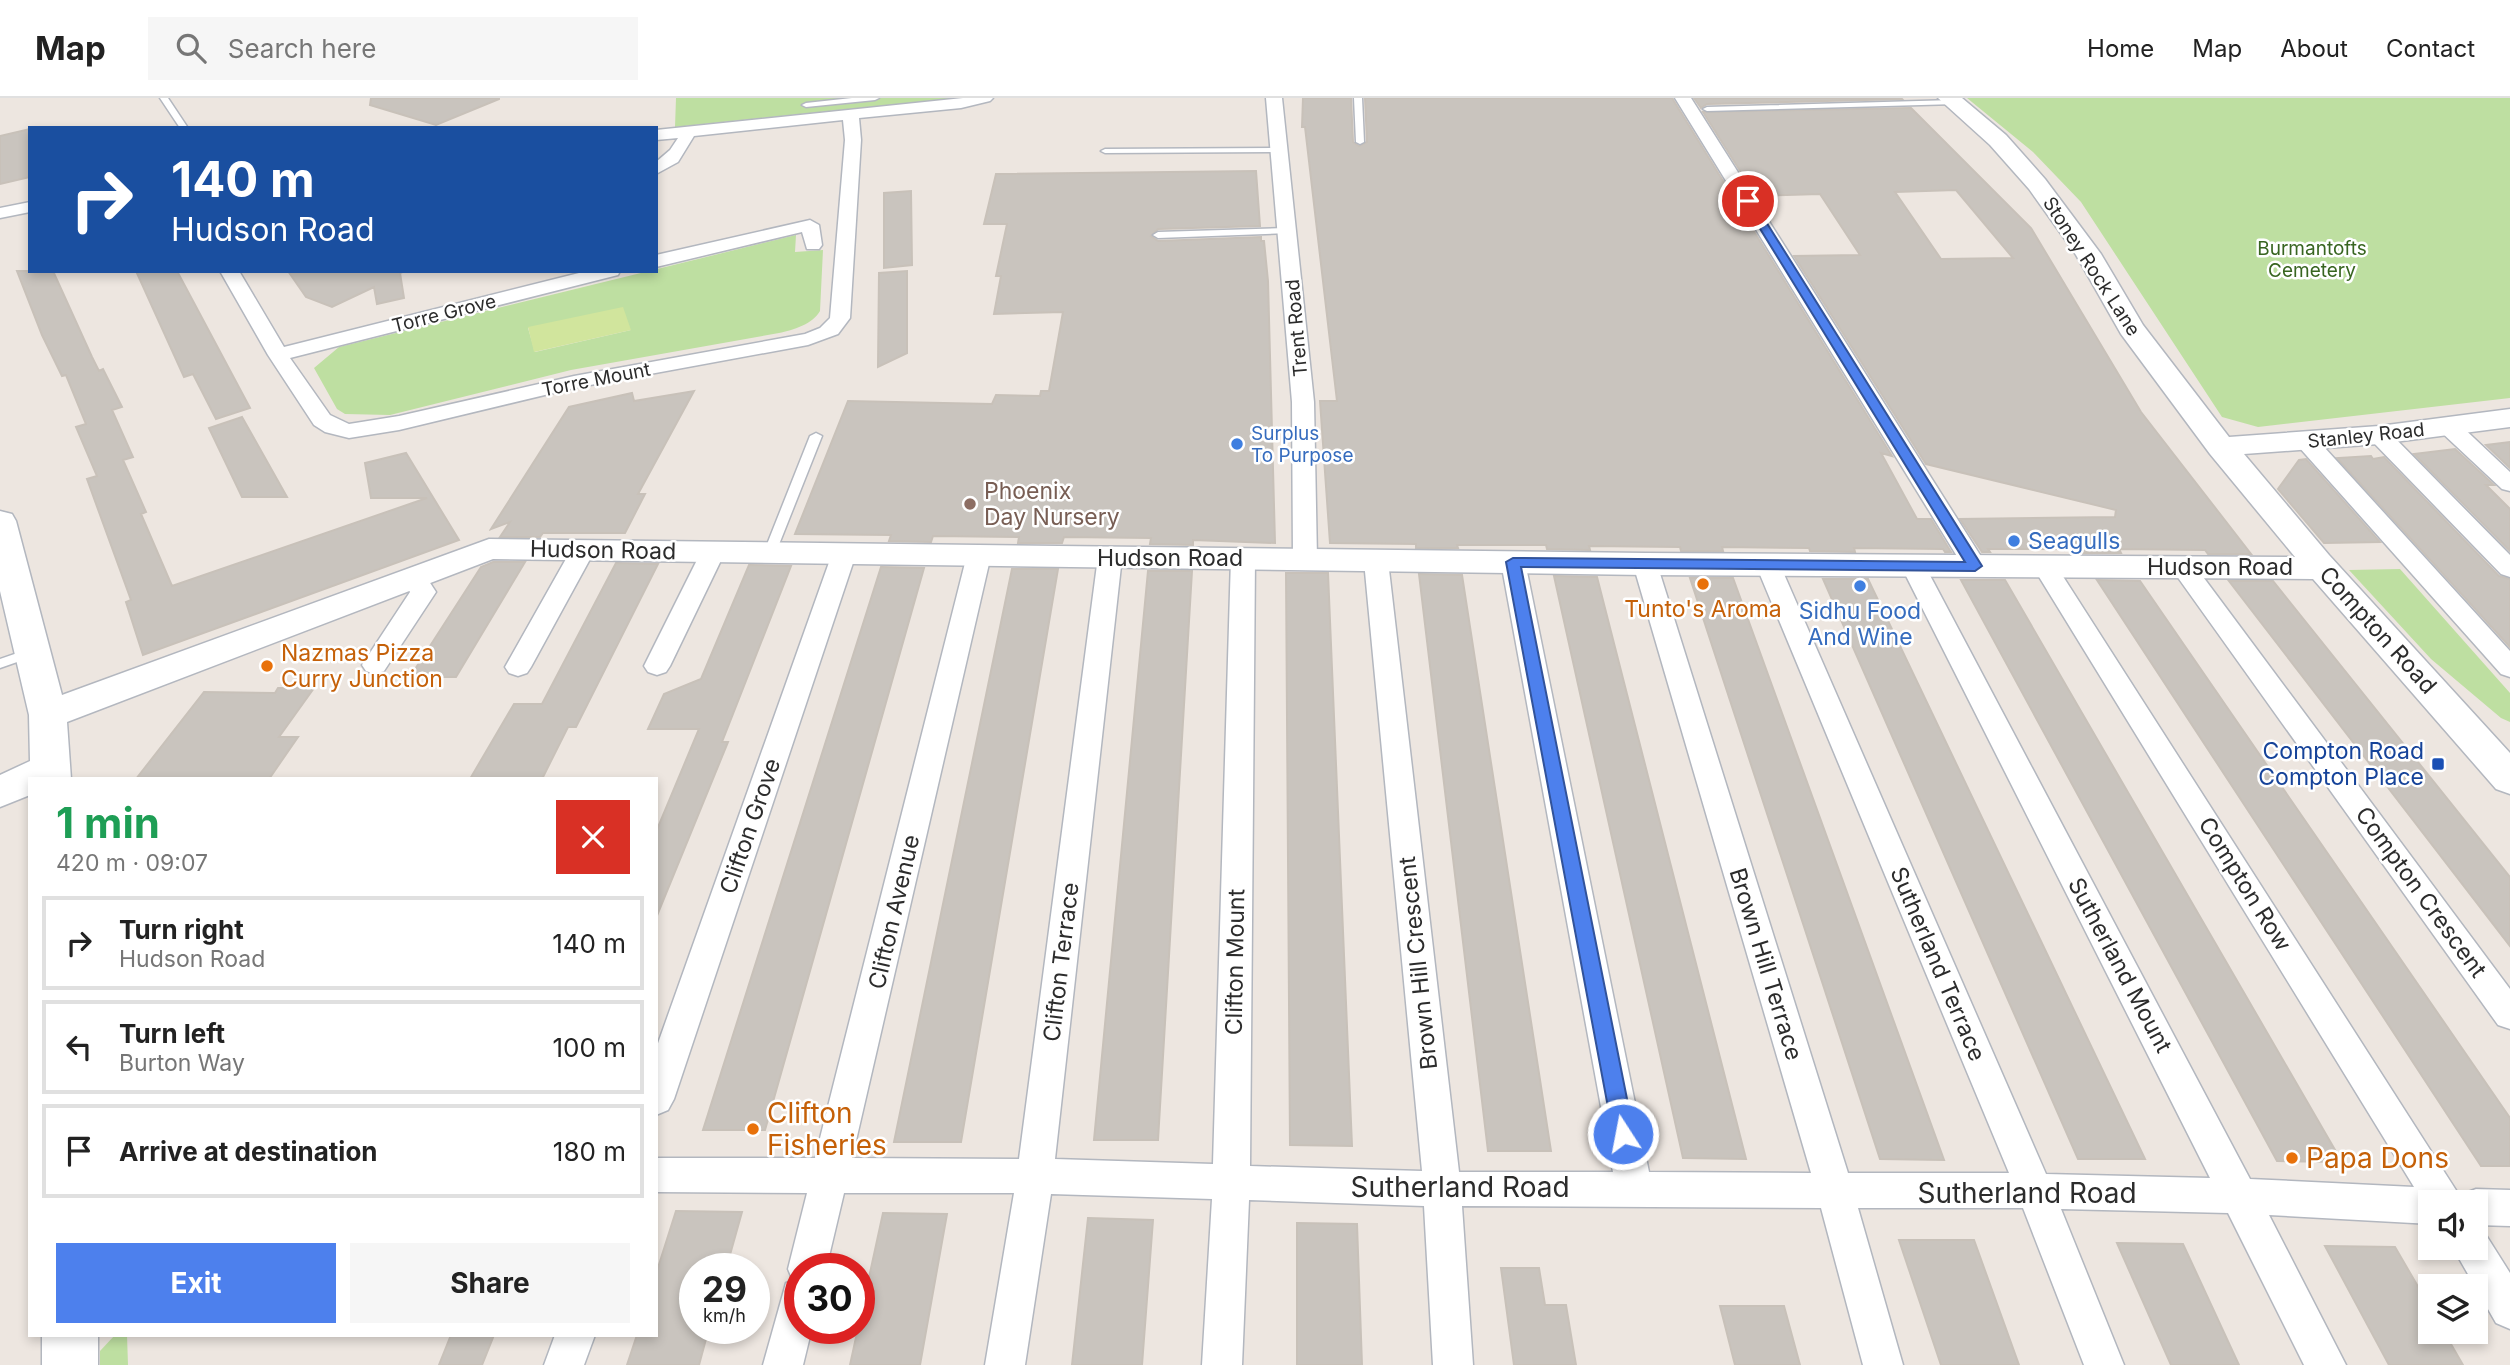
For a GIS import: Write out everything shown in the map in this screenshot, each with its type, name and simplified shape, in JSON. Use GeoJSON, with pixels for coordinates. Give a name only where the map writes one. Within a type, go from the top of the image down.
{"type":"FeatureCollection","features":[{"type":"Feature","properties":{"kind":"street"},"geometry":{"type":"LineString","coordinates":[[658,135],[806,108],[850,116],[929,102],[961,103],[985,98]]}},
{"type":"Feature","properties":{"kind":"street","name":"Trent Road"},"geometry":{"type":"LineString","coordinates":[[1274,98],[1303,402],[1305,559]]}},
{"type":"Feature","properties":{"kind":"street"},"geometry":{"type":"LineString","coordinates":[[1682,98],[1975,566]]}},
{"type":"Feature","properties":{"kind":"street","name":"Stoney Rock Lane"},"geometry":{"type":"LineString","coordinates":[[1952,100],[1998,139],[2037,184],[2088,254],[2131,328],[2221,447]]}},
{"type":"Feature","properties":{"kind":"street","name":"Torre Mount"},"geometry":{"type":"LineString","coordinates":[[230,273],[278,355],[321,419],[333,427],[349,431],[399,423],[574,382],[808,339],[825,333],[837,325],[840,318],[853,140],[850,116]]}},
{"type":"Feature","properties":{"kind":"street"},"geometry":{"type":"LineString","coordinates":[[658,168],[675,157],[684,145],[688,131]]}},
{"type":"Feature","properties":{"kind":"street"},"geometry":{"type":"LineString","coordinates":[[0,213],[28,207]]}},
{"type":"Feature","properties":{"kind":"street"},"geometry":{"type":"LineString","coordinates":[[658,261],[810,225],[813,245]]}},
{"type":"Feature","properties":{"kind":"street","name":"Torre Grove"},"geometry":{"type":"LineString","coordinates":[[278,355],[603,273]]}},
{"type":"Feature","properties":{"kind":"street","name":"Stanley Road"},"geometry":{"type":"LineString","coordinates":[[2221,447],[2379,435],[2510,418]]}},
{"type":"Feature","properties":{"kind":"street"},"geometry":{"type":"LineString","coordinates":[[2448,426],[2510,484]]}},
{"type":"Feature","properties":{"kind":"street"},"geometry":{"type":"LineString","coordinates":[[2379,435],[2510,569]]}},
{"type":"Feature","properties":{"kind":"street"},"geometry":{"type":"LineString","coordinates":[[2306,441],[2510,668]]}},
{"type":"Feature","properties":{"kind":"street","name":"Compton Road"},"geometry":{"type":"LineString","coordinates":[[2221,447],[2322,568],[2496,746],[2510,779]]}},
{"type":"Feature","properties":{"kind":"street"},"geometry":{"type":"LineString","coordinates":[[0,520],[16,658],[48,715],[51,773]]}},
{"type":"Feature","properties":{"kind":"street","name":"Hudson Road"},"geometry":{"type":"LineString","coordinates":[[48,715],[489,549],[1645,564],[2322,568]]}},
{"type":"Feature","properties":{"kind":"street"},"geometry":{"type":"LineString","coordinates":[[518,667],[583,550]]}},
{"type":"Feature","properties":{"kind":"street"},"geometry":{"type":"LineString","coordinates":[[657,666],[713,552]]}},
{"type":"Feature","properties":{"kind":"street","name":"Clifton Grove"},"geometry":{"type":"LineString","coordinates":[[658,1093],[844,554]]}},
{"type":"Feature","properties":{"kind":"street","name":"Clifton Avenue"},"geometry":{"type":"LineString","coordinates":[[811,1253],[979,555]]}},
{"type":"Feature","properties":{"kind":"street","name":"Clifton Terrace"},"geometry":{"type":"LineString","coordinates":[[1005,1365],[1035,1176],[1110,558]]}},
{"type":"Feature","properties":{"kind":"street","name":"Clifton Mount"},"geometry":{"type":"LineString","coordinates":[[1222,1365],[1231,1183],[1242,558]]}},
{"type":"Feature","properties":{"kind":"street","name":"Brown Hill Crescent"},"geometry":{"type":"LineString","coordinates":[[1376,561],[1442,1189],[1453,1365]]}},
{"type":"Feature","properties":{"kind":"street"},"geometry":{"type":"LineString","coordinates":[[1513,562],[1634,1188]]}},
{"type":"Feature","properties":{"kind":"street","name":"Brown Hill Terrace"},"geometry":{"type":"LineString","coordinates":[[1645,564],[1835,1192],[1883,1365]]}},
{"type":"Feature","properties":{"kind":"street","name":"Sutherland Terrace"},"geometry":{"type":"LineString","coordinates":[[1768,565],[2035,1191],[2104,1365]]}},
{"type":"Feature","properties":{"kind":"street","name":"Sutherland Mount"},"geometry":{"type":"LineString","coordinates":[[1913,566],[2326,1365]]}},
{"type":"Feature","properties":{"kind":"street","name":"Compton Row"},"geometry":{"type":"LineString","coordinates":[[2046,567],[2436,1190]]}},
{"type":"Feature","properties":{"kind":"street","name":"Compton Crescent"},"geometry":{"type":"LineString","coordinates":[[2183,567],[2510,1015]]}},
{"type":"Feature","properties":{"kind":"street"},"geometry":{"type":"LineString","coordinates":[[374,665],[423,592],[414,578]]}},
{"type":"Feature","properties":{"kind":"street"},"geometry":{"type":"LineString","coordinates":[[0,792],[28,782]]}},
{"type":"Feature","properties":{"kind":"street","name":"Sutherland Road"},"geometry":{"type":"LineString","coordinates":[[658,1174],[1035,1176],[1442,1189],[2035,1191],[2240,1196],[2418,1205]]}},
{"type":"Feature","properties":{"kind":"street"},"geometry":{"type":"LineString","coordinates":[[2488,1207],[2510,1208]]}},
{"type":"Feature","properties":{"kind":"street"},"geometry":{"type":"LineString","coordinates":[[2479,1260],[2510,1309]]}},
{"type":"Feature","properties":{"kind":"street"},"geometry":{"type":"LineString","coordinates":[[70,1337],[70,1365]]}},
{"type":"Feature","properties":{"kind":"street"},"geometry":{"type":"LineString","coordinates":[[564,1365],[574,1337]]}},
{"type":"Feature","properties":{"kind":"street"},"geometry":{"type":"LineString","coordinates":[[782,1365],[788,1344]]}},
{"type":"Feature","properties":{"kind":"lane"},"geometry":{"type":"LineString","coordinates":[[164,98],[183,126]]}},
{"type":"Feature","properties":{"kind":"lane"},"geometry":{"type":"LineString","coordinates":[[806,108],[875,98]]}},
{"type":"Feature","properties":{"kind":"lane"},"geometry":{"type":"LineString","coordinates":[[1358,98],[1360,142]]}},
{"type":"Feature","properties":{"kind":"lane"},"geometry":{"type":"LineString","coordinates":[[1707,109],[1952,100]]}},
{"type":"Feature","properties":{"kind":"lane"},"geometry":{"type":"LineString","coordinates":[[1105,151],[1279,150]]}},
{"type":"Feature","properties":{"kind":"lane"},"geometry":{"type":"LineString","coordinates":[[1158,235],[1286,231]]}},
{"type":"Feature","properties":{"kind":"lane"},"geometry":{"type":"LineString","coordinates":[[770,552],[816,436]]}},
{"type":"Feature","properties":{"kind":"green space"},"geometry":{"type":"Polygon","coordinates":[[[676,98],[957,98],[675,127],[676,98]]]}},
{"type":"Feature","properties":{"kind":"green space","name":"Burmantofts Cemetery"},"geometry":{"type":"Polygon","coordinates":[[[1967,98],[2510,98],[2510,398],[2258,427],[2222,417],[2081,202],[2033,152],[1967,98]]]}},
{"type":"Feature","properties":{"kind":"green space"},"geometry":{"type":"Polygon","coordinates":[[[796,235],[795,252],[823,250],[820,311],[808,323],[779,333],[571,370],[390,415],[345,414],[337,409],[314,368],[339,347],[641,273],[658,273],[658,269],[796,235]],[[528,328],[535,352],[631,330],[528,328]]]}},
{"type":"Feature","properties":{"kind":"green space"},"geometry":{"type":"Polygon","coordinates":[[[623,307],[631,330],[534,352],[528,327],[623,307]]]}},
{"type":"Feature","properties":{"kind":"green space"},"geometry":{"type":"Polygon","coordinates":[[[2400,569],[2510,693],[2510,722],[2501,718],[2431,659],[2349,570],[2400,569]]]}},
{"type":"Feature","properties":{"kind":"green space"},"geometry":{"type":"Polygon","coordinates":[[[113,1337],[127,1337],[128,1365],[100,1365],[100,1351],[113,1337]]]}},
{"type":"Feature","properties":{"kind":"building"},"geometry":{"type":"Polygon","coordinates":[[[371,98],[499,99],[436,125],[370,105],[371,98]]]}},
{"type":"Feature","properties":{"kind":"building"},"geometry":{"type":"Polygon","coordinates":[[[1303,98],[1351,98],[1353,142],[1359,146],[1367,142],[1365,98],[1672,98],[1892,456],[1881,453],[1917,519],[1931,519],[1951,552],[1945,552],[1943,549],[1854,548],[1855,552],[1810,551],[1809,548],[1722,547],[1723,551],[1681,551],[1680,547],[1589,546],[1590,550],[1547,549],[1546,545],[1416,548],[1416,544],[1330,543],[1320,401],[1337,401],[1305,127],[1302,127],[1303,98]]]}},
{"type":"Feature","properties":{"kind":"building"},"geometry":{"type":"Polygon","coordinates":[[[1694,98],[1902,99],[1707,104],[1701,108],[1694,98]]]}},
{"type":"Feature","properties":{"kind":"building"},"geometry":{"type":"Polygon","coordinates":[[[1911,108],[2031,228],[2141,412],[2251,554],[2208,554],[2205,550],[2119,549],[2121,553],[2079,553],[2077,549],[1988,549],[1990,552],[1982,552],[1960,519],[2115,517],[2116,510],[1926,464],[1794,256],[1860,255],[1820,194],[1756,196],[1703,112],[1911,108]],[[1956,190],[1895,192],[1941,259],[2013,258],[1956,190]]]}},
{"type":"Feature","properties":{"kind":"building"},"geometry":{"type":"Polygon","coordinates":[[[28,129],[28,177],[0,184],[0,136],[28,129]]]}},
{"type":"Feature","properties":{"kind":"building"},"geometry":{"type":"Polygon","coordinates":[[[1256,171],[1260,226],[1158,229],[1151,236],[1158,241],[1261,237],[1261,241],[1264,241],[1268,281],[1275,543],[1193,540],[1193,545],[1150,544],[1151,538],[1064,537],[1062,543],[1018,543],[1019,537],[933,536],[931,542],[889,541],[891,535],[795,534],[848,401],[992,404],[996,395],[1040,396],[1041,391],[1049,391],[1063,312],[994,314],[1001,276],[996,276],[1007,224],[984,224],[996,174],[1256,171]]]}},
{"type":"Feature","properties":{"kind":"building"},"geometry":{"type":"Polygon","coordinates":[[[911,191],[912,265],[884,268],[884,193],[911,191]]]}},
{"type":"Feature","properties":{"kind":"building"},"geometry":{"type":"Polygon","coordinates":[[[17,271],[54,273],[99,371],[103,369],[122,407],[112,410],[133,457],[123,460],[146,512],[141,514],[172,586],[427,498],[371,498],[365,463],[406,453],[459,540],[143,655],[126,602],[131,600],[87,479],[97,476],[76,427],[86,424],[66,375],[62,376],[42,335],[17,271]]]}},
{"type":"Feature","properties":{"kind":"building"},"geometry":{"type":"Polygon","coordinates":[[[907,271],[907,353],[878,367],[879,273],[907,271]]]}},
{"type":"Feature","properties":{"kind":"building"},"geometry":{"type":"Polygon","coordinates":[[[137,273],[178,273],[250,408],[216,419],[193,374],[184,377],[137,273]]]}},
{"type":"Feature","properties":{"kind":"building"},"geometry":{"type":"Polygon","coordinates":[[[289,273],[400,273],[404,298],[377,304],[374,287],[332,307],[306,297],[289,273]]]}},
{"type":"Feature","properties":{"kind":"building"},"geometry":{"type":"Polygon","coordinates":[[[694,391],[638,494],[645,494],[625,533],[543,533],[540,537],[500,537],[510,522],[491,529],[569,407],[632,393],[634,401],[694,391]]]}},
{"type":"Feature","properties":{"kind":"building"},"geometry":{"type":"Polygon","coordinates":[[[242,417],[287,497],[242,497],[209,428],[242,417]]]}},
{"type":"Feature","properties":{"kind":"building"},"geometry":{"type":"Polygon","coordinates":[[[2510,442],[2510,468],[2486,445],[2510,442]]]}},
{"type":"Feature","properties":{"kind":"building"},"geometry":{"type":"Polygon","coordinates":[[[2455,449],[2494,485],[2486,485],[2510,509],[2510,551],[2414,454],[2455,449]]]}},
{"type":"Feature","properties":{"kind":"building"},"geometry":{"type":"Polygon","coordinates":[[[2371,456],[2373,459],[2384,457],[2499,576],[2510,579],[2510,647],[2337,458],[2371,456]]]}},
{"type":"Feature","properties":{"kind":"building"},"geometry":{"type":"Polygon","coordinates":[[[2306,459],[2380,542],[2324,543],[2278,489],[2299,460],[2306,459]]]}},
{"type":"Feature","properties":{"kind":"building"},"geometry":{"type":"Polygon","coordinates":[[[493,562],[525,562],[456,677],[410,677],[481,567],[493,562]]]}},
{"type":"Feature","properties":{"kind":"building"},"geometry":{"type":"Polygon","coordinates":[[[616,563],[658,564],[576,727],[568,727],[543,777],[471,777],[514,704],[542,704],[616,563]]]}},
{"type":"Feature","properties":{"kind":"building"},"geometry":{"type":"Polygon","coordinates":[[[749,565],[791,566],[722,742],[728,742],[658,913],[658,827],[699,729],[648,729],[664,694],[701,679],[749,565]]]}},
{"type":"Feature","properties":{"kind":"building"},"geometry":{"type":"Polygon","coordinates":[[[881,567],[924,568],[765,1130],[703,1130],[881,567]]]}},
{"type":"Feature","properties":{"kind":"building"},"geometry":{"type":"Polygon","coordinates":[[[1012,569],[1058,569],[961,1142],[894,1142],[1012,569]]]}},
{"type":"Feature","properties":{"kind":"building"},"geometry":{"type":"Polygon","coordinates":[[[1148,571],[1192,571],[1158,1140],[1094,1140],[1148,571]]]}},
{"type":"Feature","properties":{"kind":"building"},"geometry":{"type":"Polygon","coordinates":[[[1286,573],[1328,573],[1352,1146],[1290,1145],[1286,573]]]}},
{"type":"Feature","properties":{"kind":"building"},"geometry":{"type":"Polygon","coordinates":[[[1419,574],[1462,575],[1551,1151],[1488,1151],[1419,574]]]}},
{"type":"Feature","properties":{"kind":"building"},"geometry":{"type":"Polygon","coordinates":[[[1554,576],[1597,577],[1746,1159],[1683,1158],[1554,576]]]}},
{"type":"Feature","properties":{"kind":"building"},"geometry":{"type":"Polygon","coordinates":[[[1690,578],[1733,578],[1944,1160],[1880,1159],[1690,578]]]}},
{"type":"Feature","properties":{"kind":"building"},"geometry":{"type":"Polygon","coordinates":[[[1823,579],[1868,579],[2145,1159],[2078,1159],[1823,579]]]}},
{"type":"Feature","properties":{"kind":"building"},"geometry":{"type":"Polygon","coordinates":[[[1961,580],[2005,580],[2342,1162],[2277,1161],[1961,580]]]}},
{"type":"Feature","properties":{"kind":"building"},"geometry":{"type":"Polygon","coordinates":[[[2097,580],[2140,581],[2510,1118],[2510,1166],[2481,1166],[2097,580]]]}},
{"type":"Feature","properties":{"kind":"building"},"geometry":{"type":"Polygon","coordinates":[[[2229,581],[2273,581],[2510,877],[2510,946],[2229,581]]]}},
{"type":"Feature","properties":{"kind":"building"},"geometry":{"type":"Polygon","coordinates":[[[278,688],[314,688],[279,737],[298,737],[270,777],[138,777],[204,692],[275,693],[278,688]]]}},
{"type":"Feature","properties":{"kind":"building"},"geometry":{"type":"Polygon","coordinates":[[[676,1211],[742,1212],[730,1253],[679,1253],[679,1344],[705,1344],[699,1365],[627,1365],[636,1337],[658,1337],[658,1268],[676,1211]]]}},
{"type":"Feature","properties":{"kind":"building"},"geometry":{"type":"Polygon","coordinates":[[[883,1213],[947,1214],[920,1365],[850,1365],[855,1344],[875,1344],[874,1253],[883,1213]]]}},
{"type":"Feature","properties":{"kind":"building"},"geometry":{"type":"Polygon","coordinates":[[[1088,1218],[1153,1220],[1142,1365],[1072,1365],[1088,1218]]]}},
{"type":"Feature","properties":{"kind":"building"},"geometry":{"type":"Polygon","coordinates":[[[1297,1223],[1357,1224],[1362,1365],[1297,1365],[1297,1223]]]}},
{"type":"Feature","properties":{"kind":"building"},"geometry":{"type":"Polygon","coordinates":[[[1899,1240],[1974,1240],[2019,1365],[1941,1365],[1899,1240]]]}},
{"type":"Feature","properties":{"kind":"building"},"geometry":{"type":"Polygon","coordinates":[[[2117,1243],[2183,1244],[2239,1365],[2171,1365],[2117,1243]]]}},
{"type":"Feature","properties":{"kind":"building"},"geometry":{"type":"Polygon","coordinates":[[[2325,1246],[2395,1247],[2418,1287],[2418,1344],[2451,1344],[2463,1365],[2389,1365],[2325,1246]]]}},
{"type":"Feature","properties":{"kind":"building"},"geometry":{"type":"Polygon","coordinates":[[[1501,1268],[1539,1268],[1545,1305],[1566,1305],[1576,1365],[1514,1365],[1501,1268]]]}},
{"type":"Feature","properties":{"kind":"building"},"geometry":{"type":"Polygon","coordinates":[[[1720,1306],[1784,1306],[1800,1365],[1735,1365],[1720,1306]]]}},
{"type":"Feature","properties":{"kind":"building"},"geometry":{"type":"Polygon","coordinates":[[[450,1337],[493,1337],[482,1365],[439,1365],[450,1337]]]}},
{"type":"Feature","properties":{"kind":"place","name":"Surplus To Purpose"},"geometry":{"type":"Point","coordinates":[1237,444]}},
{"type":"Feature","properties":{"kind":"place","name":"Phoenix Day Nursery"},"geometry":{"type":"Point","coordinates":[970,504]}},
{"type":"Feature","properties":{"kind":"place","name":"Seagulls"},"geometry":{"type":"Point","coordinates":[2014,541]}},
{"type":"Feature","properties":{"kind":"place","name":"Tunto's Aroma"},"geometry":{"type":"Point","coordinates":[1703,584]}},
{"type":"Feature","properties":{"kind":"place","name":"Sidhu Food And Wine"},"geometry":{"type":"Point","coordinates":[1860,586]}},
{"type":"Feature","properties":{"kind":"place","name":"Nazmas Pizza Curry Junction"},"geometry":{"type":"Point","coordinates":[267,666]}},
{"type":"Feature","properties":{"kind":"place","name":"Compton Road Compton Place"},"geometry":{"type":"Point","coordinates":[2438,764]}},
{"type":"Feature","properties":{"kind":"place","name":"Clifton Fisheries"},"geometry":{"type":"Point","coordinates":[753,1129]}},
{"type":"Feature","properties":{"kind":"place","name":"Papa Dons"},"geometry":{"type":"Point","coordinates":[2292,1158]}},
{"type":"Feature","properties":{"kind":"route"},"geometry":{"type":"LineString","coordinates":[[1623,1134],[1513,562],[1975,566],[1748,201]]}}]}
